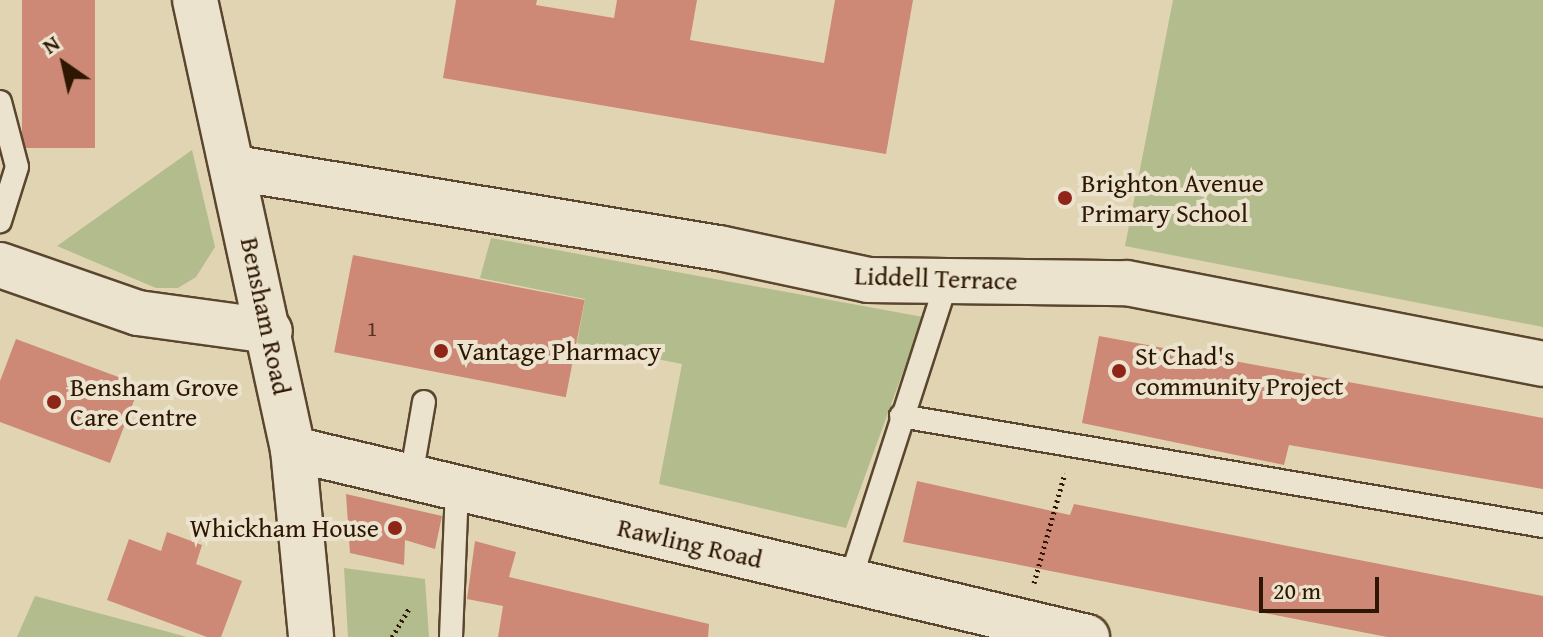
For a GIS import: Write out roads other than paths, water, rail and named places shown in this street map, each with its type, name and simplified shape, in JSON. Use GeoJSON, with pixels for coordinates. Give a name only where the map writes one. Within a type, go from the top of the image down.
{"type":"FeatureCollection","features":[{"type":"Feature","properties":{"kind":"street","name":"Bensham Road"},"geometry":{"type":"LineString","coordinates":[[195,0],[235,168],[293,449],[311,637]]}},
{"type":"Feature","properties":{"kind":"street","name":"Liddell Terrace"},"geometry":{"type":"LineString","coordinates":[[235,168],[719,248],[868,280],[1127,283],[1543,364]]}},
{"type":"Feature","properties":{"kind":"street"},"geometry":{"type":"LineString","coordinates":[[0,265],[138,313],[270,331]]}},
{"type":"Feature","properties":{"kind":"street","name":"Rawling Road"},"geometry":{"type":"LineString","coordinates":[[293,449],[850,581],[1010,626],[1087,637]]}},
{"type":"Feature","properties":{"kind":"lane"},"geometry":{"type":"LineString","coordinates":[[0,102],[17,167],[0,221]]}},
{"type":"Feature","properties":{"kind":"lane"},"geometry":{"type":"LineString","coordinates":[[850,581],[947,281]]}},
{"type":"Feature","properties":{"kind":"lane"},"geometry":{"type":"LineString","coordinates":[[411,477],[424,402]]}},
{"type":"Feature","properties":{"kind":"lane"},"geometry":{"type":"LineString","coordinates":[[901,416],[1543,526]]}},
{"type":"Feature","properties":{"kind":"lane"},"geometry":{"type":"LineString","coordinates":[[451,637],[457,488]]}},
{"type":"Feature","properties":{"kind":"place","name":"Brighton Avenue Primary School"},"geometry":{"type":"Point","coordinates":[1065,198]}},
{"type":"Feature","properties":{"kind":"place","name":"Vantage Pharmacy"},"geometry":{"type":"Point","coordinates":[441,351]}},
{"type":"Feature","properties":{"kind":"place","name":"St Chad's community Project"},"geometry":{"type":"Point","coordinates":[1119,371]}},
{"type":"Feature","properties":{"kind":"place","name":"Bensham Grove Care Centre"},"geometry":{"type":"Point","coordinates":[54,402]}},
{"type":"Feature","properties":{"kind":"place","name":"Whickham House"},"geometry":{"type":"Point","coordinates":[395,528]}}]}
